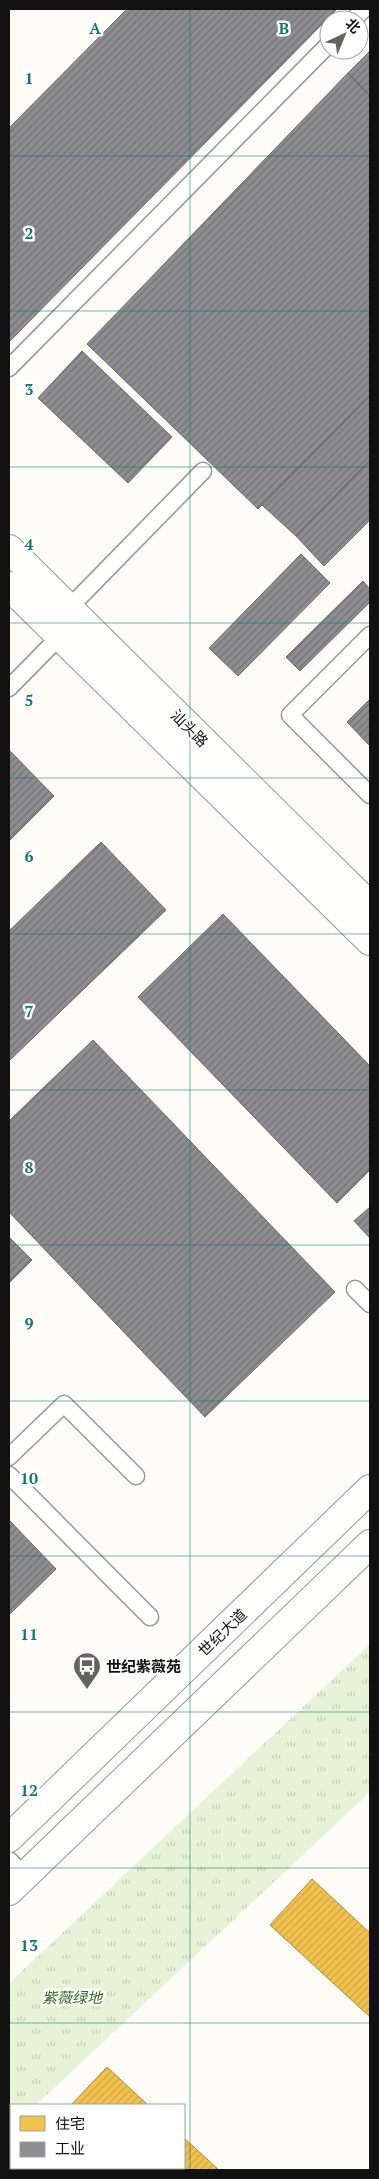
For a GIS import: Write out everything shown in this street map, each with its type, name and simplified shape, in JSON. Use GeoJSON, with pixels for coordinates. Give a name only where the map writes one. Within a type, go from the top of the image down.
{"type":"FeatureCollection","features":[{"type":"Feature","properties":{"kind":"street","name":"汕头路"},"geometry":{"type":"LineString","coordinates":[[9,549],[69,621],[370,941]]}},
{"type":"Feature","properties":{"kind":"street","name":"汕头路"},"geometry":{"type":"LineString","coordinates":[[9,586],[69,621],[370,906]]}},
{"type":"Feature","properties":{"kind":"street","name":"世纪大道"},"geometry":{"type":"LineString","coordinates":[[9,1838],[370,1489]]}},
{"type":"Feature","properties":{"kind":"street"},"geometry":{"type":"LineString","coordinates":[[14,1876],[370,1544]]}},
{"type":"Feature","properties":{"kind":"lane"},"geometry":{"type":"LineString","coordinates":[[9,368],[319,54]]}},
{"type":"Feature","properties":{"kind":"lane"},"geometry":{"type":"LineString","coordinates":[[9,688],[203,471]]}},
{"type":"Feature","properties":{"kind":"lane"},"geometry":{"type":"LineString","coordinates":[[370,635],[290,715],[370,795]]}},
{"type":"Feature","properties":{"kind":"lane"},"geometry":{"type":"LineString","coordinates":[[355,1289],[370,1304]]}},
{"type":"Feature","properties":{"kind":"lane"},"geometry":{"type":"LineString","coordinates":[[9,1457],[64,1404],[136,1476]]}},
{"type":"Feature","properties":{"kind":"lane"},"geometry":{"type":"LineString","coordinates":[[9,1475],[150,1617]]}},
{"type":"Feature","properties":{"kind":"green space","name":"紫薇绿地"},"geometry":{"type":"Polygon","coordinates":[[[370,1644],[370,1792],[37,2104],[10,2104],[9,2131],[9,1983],[370,1644]]]}},
{"type":"Feature","properties":{"kind":"building: 住宅"},"geometry":{"type":"Polygon","coordinates":[[[312,1879],[370,1933],[370,2017],[270,1925],[312,1879]]]}},
{"type":"Feature","properties":{"kind":"building: 住宅"},"geometry":{"type":"Polygon","coordinates":[[[107,2067],[147,2104],[72,2104],[107,2067]]]}},
{"type":"Feature","properties":{"kind":"building: 住宅"},"geometry":{"type":"Polygon","coordinates":[[[185,2139],[219,2170],[120,2169],[185,2169],[185,2139]]]}},
{"type":"Feature","properties":{"kind":"building: 工业"},"geometry":{"type":"Polygon","coordinates":[[[127,9],[337,9],[319,10],[319,27],[9,342],[9,128],[127,9]]]}},
{"type":"Feature","properties":{"kind":"building: 工业"},"geometry":{"type":"Polygon","coordinates":[[[369,52],[370,96],[348,73],[361,60],[369,60],[369,52]]]}},
{"type":"Feature","properties":{"kind":"building: 工业"},"geometry":{"type":"Polygon","coordinates":[[[348,73],[370,96],[370,396],[258,509],[87,344],[348,73]]]}},
{"type":"Feature","properties":{"kind":"building: 工业"},"geometry":{"type":"Polygon","coordinates":[[[82,351],[172,437],[128,483],[38,398],[82,351]]]}},
{"type":"Feature","properties":{"kind":"building: 工业"},"geometry":{"type":"Polygon","coordinates":[[[370,396],[370,460],[296,536],[262,505],[370,396]]]}},
{"type":"Feature","properties":{"kind":"building: 工业"},"geometry":{"type":"Polygon","coordinates":[[[370,460],[370,520],[324,566],[296,536],[370,460]]]}},
{"type":"Feature","properties":{"kind":"building: 工业"},"geometry":{"type":"Polygon","coordinates":[[[301,554],[330,583],[238,676],[209,648],[301,554]]]}},
{"type":"Feature","properties":{"kind":"building: 工业"},"geometry":{"type":"Polygon","coordinates":[[[363,581],[370,589],[370,602],[300,671],[286,657],[363,581]]]}},
{"type":"Feature","properties":{"kind":"building: 工业"},"geometry":{"type":"Polygon","coordinates":[[[370,699],[370,746],[347,722],[370,699]]]}},
{"type":"Feature","properties":{"kind":"building: 工业"},"geometry":{"type":"Polygon","coordinates":[[[9,750],[54,796],[9,841],[9,750]]]}},
{"type":"Feature","properties":{"kind":"building: 工业"},"geometry":{"type":"Polygon","coordinates":[[[101,842],[166,910],[9,1061],[9,931],[101,842]]]}},
{"type":"Feature","properties":{"kind":"building: 工业"},"geometry":{"type":"Polygon","coordinates":[[[223,914],[370,1066],[370,1170],[337,1203],[138,997],[223,914]]]}},
{"type":"Feature","properties":{"kind":"building: 工业"},"geometry":{"type":"Polygon","coordinates":[[[93,1040],[335,1292],[205,1417],[9,1212],[9,1121],[93,1040]]]}},
{"type":"Feature","properties":{"kind":"building: 工业"},"geometry":{"type":"Polygon","coordinates":[[[370,1207],[370,1238],[354,1221],[370,1207]]]}},
{"type":"Feature","properties":{"kind":"building: 工业"},"geometry":{"type":"Polygon","coordinates":[[[9,1237],[32,1260],[9,1283],[9,1237]]]}},
{"type":"Feature","properties":{"kind":"building: 工业"},"geometry":{"type":"Polygon","coordinates":[[[9,1520],[56,1569],[9,1615],[9,1520]]]}},
{"type":"Feature","properties":{"kind":"place","name":"世纪紫薇苑"},"geometry":{"type":"Point","coordinates":[87,1690]}}]}
